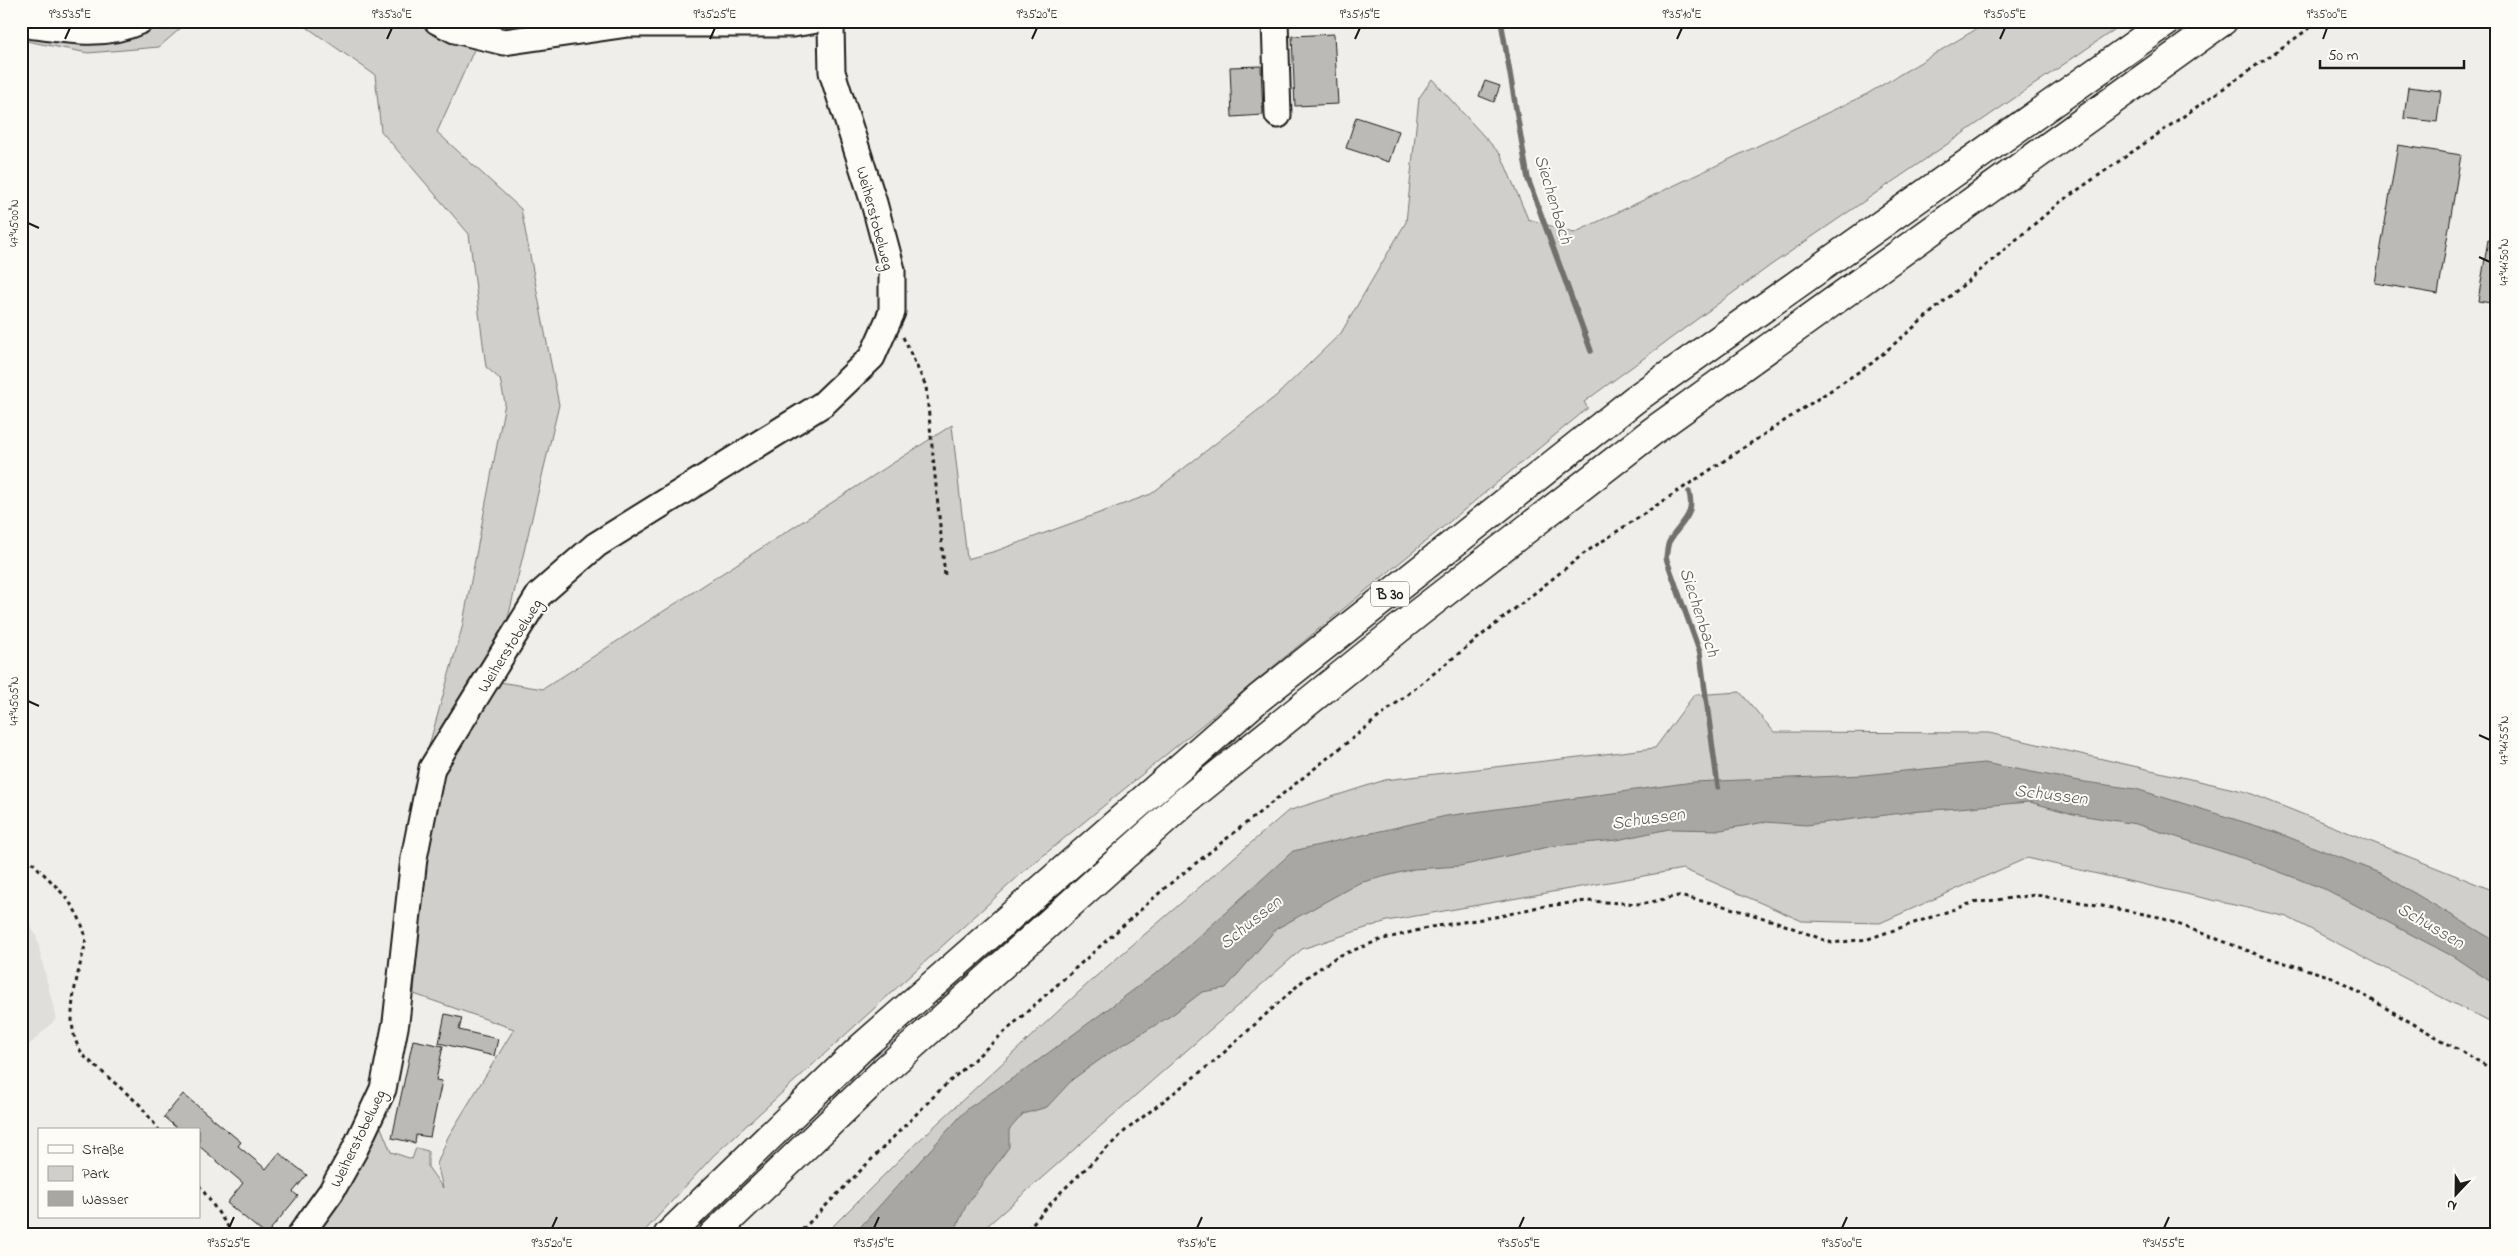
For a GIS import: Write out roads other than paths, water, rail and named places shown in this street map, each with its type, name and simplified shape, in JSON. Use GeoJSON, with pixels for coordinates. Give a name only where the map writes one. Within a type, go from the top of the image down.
{"type":"FeatureCollection","features":[{"type":"Feature","properties":{"kind":"highway","name":"B 30"},"geometry":{"type":"LineString","coordinates":[[668,1235],[862,1047],[967,952],[1259,698],[1634,400],[2168,21]]}},
{"type":"Feature","properties":{"kind":"highway","name":"B 30"},"geometry":{"type":"LineString","coordinates":[[714,1235],[885,1070],[1183,803],[1416,614],[1653,431],[2223,21]]}},
{"type":"Feature","properties":{"kind":"street"},"geometry":{"type":"LineString","coordinates":[[21,24],[84,32],[123,29],[140,21]]}},
{"type":"Feature","properties":{"kind":"street"},"geometry":{"type":"LineString","coordinates":[[437,21],[455,30],[504,42],[628,24],[793,24],[812,21]]}},
{"type":"Feature","properties":{"kind":"street","name":"Weiherstobelweg"},"geometry":{"type":"LineString","coordinates":[[300,1235],[331,1192],[354,1151],[383,1089],[396,1022],[414,858],[432,768],[539,595],[596,545],[823,404],[872,357],[892,312],[892,270],[874,203],[832,72],[831,27],[834,21]]}},
{"type":"Feature","properties":{"kind":"street"},"geometry":{"type":"LineString","coordinates":[[1275,21],[1278,115]]}},
{"type":"Feature","properties":{"kind":"water","name":"Schussen"},"geometry":{"type":"Polygon","coordinates":[[[1984,763],[2085,782],[2136,789],[2273,831],[2382,874],[2497,942],[2497,986],[2454,957],[2327,890],[2248,860],[2136,824],[2073,814],[2030,802],[1910,812],[1806,825],[1765,822],[1721,830],[1669,829],[1617,840],[1553,846],[1460,866],[1414,869],[1359,883],[1276,929],[1226,988],[1202,992],[1172,1015],[1108,1054],[1073,1079],[1047,1107],[1023,1114],[1009,1130],[1009,1147],[966,1206],[953,1235],[853,1235],[967,1109],[1032,1065],[1170,963],[1293,851],[1446,816],[1693,782],[1864,775],[1984,763]]]}},
{"type":"Feature","properties":{"kind":"waterway","name":"Siechenbach"},"geometry":{"type":"LineString","coordinates":[[1501,21],[1528,179],[1591,351]]}},
{"type":"Feature","properties":{"kind":"waterway","name":"Siechenbach"},"geometry":{"type":"LineString","coordinates":[[1689,492],[1691,501],[1689,514],[1669,542],[1666,558],[1700,653],[1718,787]]}}]}
